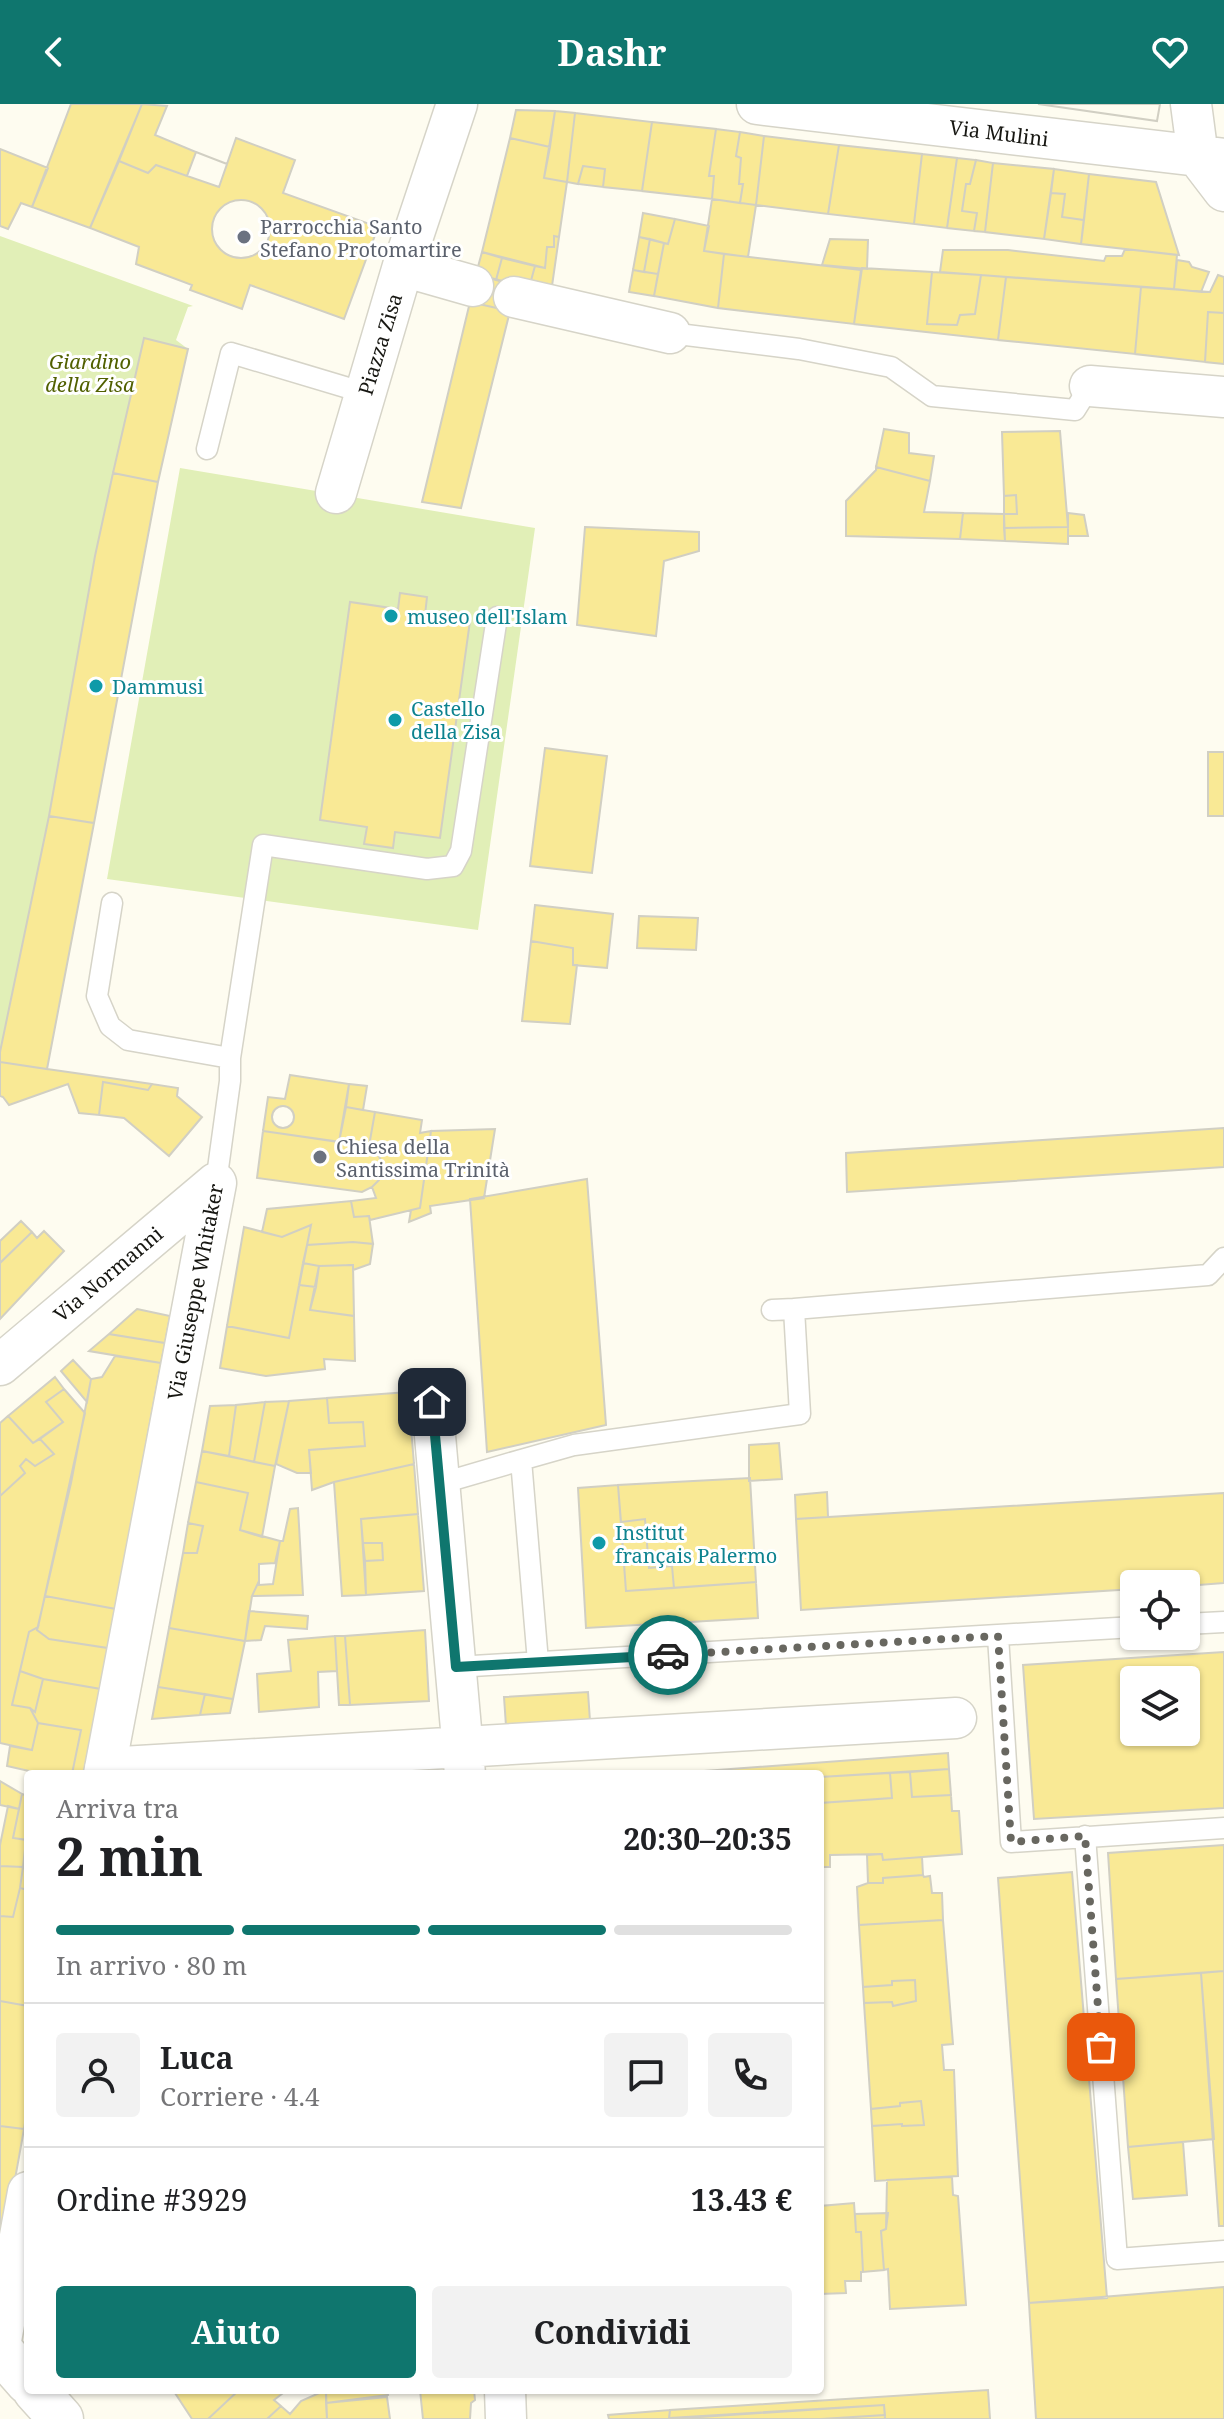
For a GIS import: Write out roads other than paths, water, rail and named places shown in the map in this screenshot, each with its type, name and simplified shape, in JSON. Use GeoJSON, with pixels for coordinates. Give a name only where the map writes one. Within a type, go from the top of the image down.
{"type":"FeatureCollection","features":[{"type":"Feature","properties":{"kind":"street","name":"Piazza Zisa"},"geometry":{"type":"LineString","coordinates":[[336,493],[403,266],[457,104]]}},
{"type":"Feature","properties":{"kind":"street","name":"Via Mulini"},"geometry":{"type":"LineString","coordinates":[[757,104],[1211,158]]}},
{"type":"Feature","properties":{"kind":"street"},"geometry":{"type":"LineString","coordinates":[[1191,104],[1224,191]]}},
{"type":"Feature","properties":{"kind":"street"},"geometry":{"type":"LineString","coordinates":[[403,266],[473,286]]}},
{"type":"Feature","properties":{"kind":"street"},"geometry":{"type":"LineString","coordinates":[[514,297],[670,333]]}},
{"type":"Feature","properties":{"kind":"street"},"geometry":{"type":"LineString","coordinates":[[1090,386],[1224,397]]}},
{"type":"Feature","properties":{"kind":"street","name":"Via Normanni"},"geometry":{"type":"LineString","coordinates":[[0,1365],[216,1183]]}},
{"type":"Feature","properties":{"kind":"street","name":"Via Giuseppe Whitaker"},"geometry":{"type":"LineString","coordinates":[[104,1770],[216,1183]]}},
{"type":"Feature","properties":{"kind":"street"},"geometry":{"type":"LineString","coordinates":[[432,1402],[464,1761]]}},
{"type":"Feature","properties":{"kind":"street"},"geometry":{"type":"LineString","coordinates":[[140,1770],[464,1761],[956,1718]]}},
{"type":"Feature","properties":{"kind":"street"},"geometry":{"type":"LineString","coordinates":[[24,2214],[0,2348],[24,2377]]}},
{"type":"Feature","properties":{"kind":"street"},"geometry":{"type":"LineString","coordinates":[[39,2394],[61,2419]]}},
{"type":"Feature","properties":{"kind":"street"},"geometry":{"type":"LineString","coordinates":[[505,2394],[506,2419]]}},
{"type":"Feature","properties":{"kind":"lane"},"geometry":{"type":"LineString","coordinates":[[670,333],[799,349],[891,367],[932,396],[1075,410],[1090,386]]}},
{"type":"Feature","properties":{"kind":"lane"},"geometry":{"type":"LineString","coordinates":[[207,449],[231,353],[365,393]]}},
{"type":"Feature","properties":{"kind":"lane","name":"Via Giuseppe Whitaker"},"geometry":{"type":"LineString","coordinates":[[216,1183],[230,1081],[230,1058],[263,845],[427,869],[453,866],[461,851],[497,617]]}},
{"type":"Feature","properties":{"kind":"lane"},"geometry":{"type":"LineString","coordinates":[[112,903],[97,996],[110,1026],[128,1040],[230,1058]]}},
{"type":"Feature","properties":{"kind":"lane"},"geometry":{"type":"LineString","coordinates":[[772,1310],[1208,1275],[1224,1258]]}},
{"type":"Feature","properties":{"kind":"lane"},"geometry":{"type":"LineString","coordinates":[[439,1484],[574,1445],[800,1414],[794,1309]]}},
{"type":"Feature","properties":{"kind":"lane"},"geometry":{"type":"LineString","coordinates":[[521,1460],[538,1662]]}},
{"type":"Feature","properties":{"kind":"lane"},"geometry":{"type":"LineString","coordinates":[[1200,1623],[1224,1622]]}},
{"type":"Feature","properties":{"kind":"lane"},"geometry":{"type":"LineString","coordinates":[[456,1667],[1120,1628]]}},
{"type":"Feature","properties":{"kind":"lane"},"geometry":{"type":"LineString","coordinates":[[998,1636],[1011,1842],[1224,1828]]}},
{"type":"Feature","properties":{"kind":"lane"},"geometry":{"type":"LineString","coordinates":[[1085,1836],[1117,2259],[1224,2251]]}},
{"type":"Feature","properties":{"kind":"place","name":"Parrocchia Santo Stefano Protomartire"},"geometry":{"type":"Point","coordinates":[244,237]}},
{"type":"Feature","properties":{"kind":"place","name":"museo dell'Islam"},"geometry":{"type":"Point","coordinates":[391,616]}},
{"type":"Feature","properties":{"kind":"place","name":"Dammusi"},"geometry":{"type":"Point","coordinates":[96,686]}},
{"type":"Feature","properties":{"kind":"place","name":"Castello della Zisa"},"geometry":{"type":"Point","coordinates":[395,720]}},
{"type":"Feature","properties":{"kind":"place","name":"Chiesa della Santissima Trinità"},"geometry":{"type":"Point","coordinates":[320,1157]}},
{"type":"Feature","properties":{"kind":"place","name":"Institut français Palermo"},"geometry":{"type":"Point","coordinates":[599,1543]}},
{"type":"Feature","properties":{"kind":"park label","name":"Giardino della Zisa"},"geometry":{"type":"Point","coordinates":[90,372]}}]}
